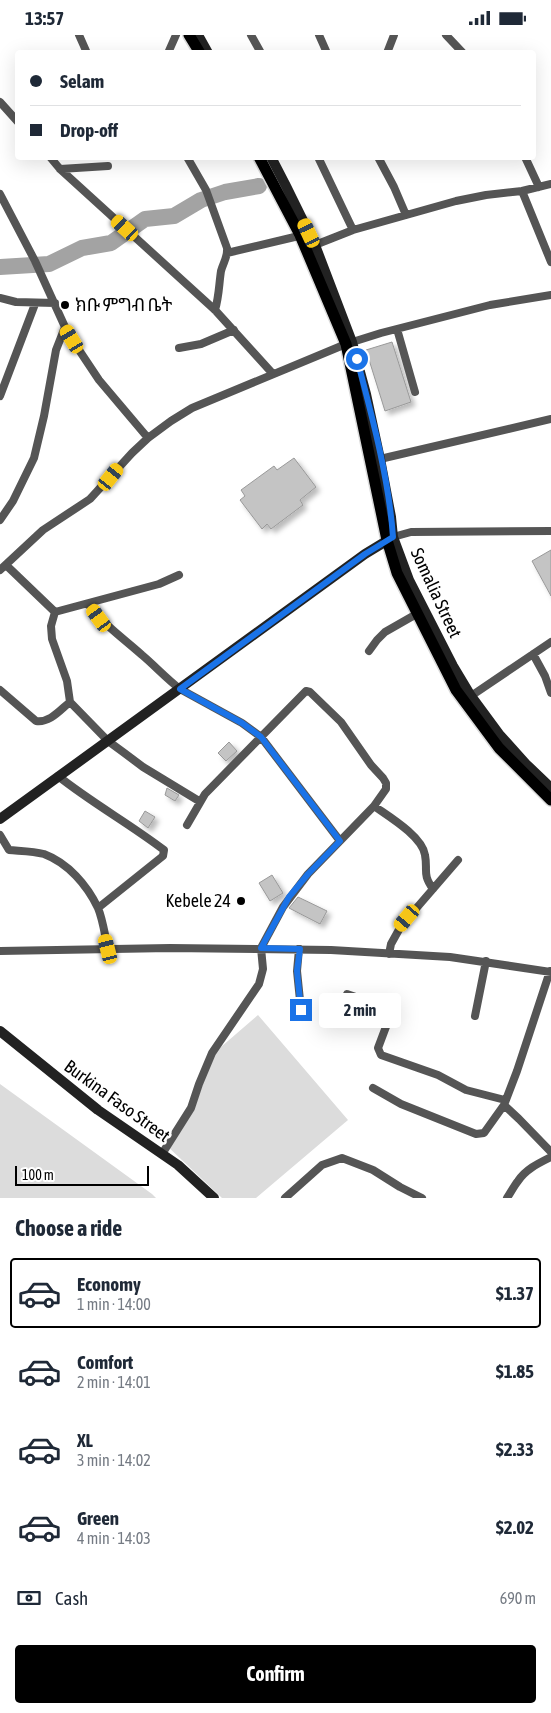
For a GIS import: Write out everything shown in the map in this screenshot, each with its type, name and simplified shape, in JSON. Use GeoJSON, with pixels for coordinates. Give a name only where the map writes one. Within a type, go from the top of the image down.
{"type":"FeatureCollection","features":[{"type":"Feature","properties":{"kind":"main road"},"geometry":{"type":"LineString","coordinates":[[198,36],[200,50]]}},
{"type":"Feature","properties":{"kind":"main road"},"geometry":{"type":"LineString","coordinates":[[198,36],[206,50]]}},
{"type":"Feature","properties":{"kind":"main road"},"geometry":{"type":"LineString","coordinates":[[261,160],[305,234],[349,343],[397,573],[420,611],[456,690],[499,748],[551,800]]}},
{"type":"Feature","properties":{"kind":"main road","name":"Somalia Street"},"geometry":{"type":"LineString","coordinates":[[272,160],[305,234],[314,245],[366,394],[391,517],[390,539]]}},
{"type":"Feature","properties":{"kind":"main road"},"geometry":{"type":"LineString","coordinates":[[0,819],[365,554],[390,539]]}},
{"type":"Feature","properties":{"kind":"main road","name":"Somalia Street"},"geometry":{"type":"LineString","coordinates":[[420,611],[471,696],[499,734],[551,788]]}},
{"type":"Feature","properties":{"kind":"main road","name":"Burkina Faso Street"},"geometry":{"type":"LineString","coordinates":[[0,1031],[98,1110],[184,1170],[214,1198]]}},
{"type":"Feature","properties":{"kind":"street"},"geometry":{"type":"LineString","coordinates":[[79,35],[86,50]]}},
{"type":"Feature","properties":{"kind":"street"},"geometry":{"type":"LineString","coordinates":[[169,50],[176,35]]}},
{"type":"Feature","properties":{"kind":"street"},"geometry":{"type":"LineString","coordinates":[[251,35],[259,50]]}},
{"type":"Feature","properties":{"kind":"street"},"geometry":{"type":"LineString","coordinates":[[319,35],[325,50]]}},
{"type":"Feature","properties":{"kind":"street"},"geometry":{"type":"LineString","coordinates":[[388,50],[394,35]]}},
{"type":"Feature","properties":{"kind":"street"},"geometry":{"type":"LineString","coordinates":[[446,35],[460,50]]}},
{"type":"Feature","properties":{"kind":"street"},"geometry":{"type":"LineString","coordinates":[[0,102],[15,119]]}},
{"type":"Feature","properties":{"kind":"street"},"geometry":{"type":"LineString","coordinates":[[52,160],[60,169],[215,310],[273,374]]}},
{"type":"Feature","properties":{"kind":"street"},"geometry":{"type":"LineString","coordinates":[[189,160],[210,199],[227,253],[222,269],[219,297],[215,310]]}},
{"type":"Feature","properties":{"kind":"street"},"geometry":{"type":"LineString","coordinates":[[319,160],[353,230]]}},
{"type":"Feature","properties":{"kind":"street"},"geometry":{"type":"LineString","coordinates":[[380,160],[406,215]]}},
{"type":"Feature","properties":{"kind":"street"},"geometry":{"type":"LineString","coordinates":[[526,160],[539,187]]}},
{"type":"Feature","properties":{"kind":"street"},"geometry":{"type":"LineString","coordinates":[[60,169],[108,166]]}},
{"type":"Feature","properties":{"kind":"street"},"geometry":{"type":"LineString","coordinates":[[314,245],[353,230],[456,201],[522,191],[551,184]]}},
{"type":"Feature","properties":{"kind":"street"},"geometry":{"type":"LineString","coordinates":[[522,191],[551,262]]}},
{"type":"Feature","properties":{"kind":"street"},"geometry":{"type":"LineString","coordinates":[[0,194],[37,265],[64,327],[99,380],[148,438]]}},
{"type":"Feature","properties":{"kind":"street"},"geometry":{"type":"LineString","coordinates":[[227,253],[305,234]]}},
{"type":"Feature","properties":{"kind":"street"},"geometry":{"type":"LineString","coordinates":[[55,612],[3,567],[50,525],[93,496],[132,453],[171,421],[192,408],[349,343],[490,305],[551,295]]}},
{"type":"Feature","properties":{"kind":"street"},"geometry":{"type":"LineString","coordinates":[[0,299],[35,304],[55,303]]}},
{"type":"Feature","properties":{"kind":"street"},"geometry":{"type":"LineString","coordinates":[[0,396],[35,304]]}},
{"type":"Feature","properties":{"kind":"street"},"geometry":{"type":"LineString","coordinates":[[0,520],[13,501],[35,455],[44,417],[54,357],[64,327]]}},
{"type":"Feature","properties":{"kind":"street"},"geometry":{"type":"LineString","coordinates":[[397,329],[415,392]]}},
{"type":"Feature","properties":{"kind":"street"},"geometry":{"type":"LineString","coordinates":[[180,348],[201,344],[234,330]]}},
{"type":"Feature","properties":{"kind":"street"},"geometry":{"type":"LineString","coordinates":[[380,459],[551,419]]}},
{"type":"Feature","properties":{"kind":"street"},"geometry":{"type":"LineString","coordinates":[[390,539],[411,532],[551,531]]}},
{"type":"Feature","properties":{"kind":"street"},"geometry":{"type":"LineString","coordinates":[[55,612],[159,584],[179,575]]}},
{"type":"Feature","properties":{"kind":"street"},"geometry":{"type":"LineString","coordinates":[[88,604],[107,627],[180,689],[234,719],[261,737],[340,841]]}},
{"type":"Feature","properties":{"kind":"street"},"geometry":{"type":"LineString","coordinates":[[369,651],[385,632],[420,611]]}},
{"type":"Feature","properties":{"kind":"street"},"geometry":{"type":"LineString","coordinates":[[55,612],[52,639],[67,681],[70,702],[108,741],[143,767],[199,801]]}},
{"type":"Feature","properties":{"kind":"street"},"geometry":{"type":"LineString","coordinates":[[471,696],[551,642]]}},
{"type":"Feature","properties":{"kind":"street"},"geometry":{"type":"LineString","coordinates":[[533,654],[545,676],[551,693]]}},
{"type":"Feature","properties":{"kind":"street"},"geometry":{"type":"LineString","coordinates":[[0,690],[36,721],[40,722],[49,720],[70,702]]}},
{"type":"Feature","properties":{"kind":"street"},"geometry":{"type":"LineString","coordinates":[[162,1154],[191,1109],[212,1053],[259,984],[263,969],[261,948],[289,897],[308,874],[374,806],[386,789],[385,780],[371,765],[341,722],[309,691],[305,692],[199,801],[186,825]]}},
{"type":"Feature","properties":{"kind":"street"},"geometry":{"type":"LineString","coordinates":[[58,776],[164,850],[163,856],[98,909]]}},
{"type":"Feature","properties":{"kind":"street"},"geometry":{"type":"LineString","coordinates":[[374,806],[401,824],[423,849],[427,880],[432,889]]}},
{"type":"Feature","properties":{"kind":"street"},"geometry":{"type":"LineString","coordinates":[[0,835],[9,850],[36,852],[45,855],[64,866],[78,878],[98,909],[108,949]]}},
{"type":"Feature","properties":{"kind":"street"},"geometry":{"type":"LineString","coordinates":[[389,954],[391,943],[396,933],[458,860]]}},
{"type":"Feature","properties":{"kind":"street"},"geometry":{"type":"LineString","coordinates":[[0,951],[170,948],[300,949],[450,957],[550,972],[517,1071],[504,1103],[486,1131],[478,1135],[422,1113],[373,1088]]}},
{"type":"Feature","properties":{"kind":"street"},"geometry":{"type":"LineString","coordinates":[[300,949],[297,971],[301,1010]]}},
{"type":"Feature","properties":{"kind":"street"},"geometry":{"type":"LineString","coordinates":[[475,1017],[486,961]]}},
{"type":"Feature","properties":{"kind":"street"},"geometry":{"type":"LineString","coordinates":[[347,994],[385,1007],[389,1011],[390,1015],[378,1048],[381,1055],[438,1075],[466,1090],[504,1103],[551,1152]]}},
{"type":"Feature","properties":{"kind":"street"},"geometry":{"type":"LineString","coordinates":[[507,1198],[523,1175],[551,1157]]}},
{"type":"Feature","properties":{"kind":"street"},"geometry":{"type":"LineString","coordinates":[[285,1198],[322,1165],[342,1158],[373,1170],[422,1198]]}},
{"type":"Feature","properties":{"kind":"shaded area"},"geometry":{"type":"Polygon","coordinates":[[[258,1015],[348,1120],[256,1198],[222,1198],[165,1144],[195,1106],[214,1053],[258,1015]]]}},
{"type":"Feature","properties":{"kind":"shaded area"},"geometry":{"type":"Polygon","coordinates":[[[0,1084],[152,1194],[156,1198],[0,1198],[0,1084]]]}},
{"type":"Feature","properties":{"kind":"building"},"geometry":{"type":"Polygon","coordinates":[[[392,342],[411,402],[385,411],[366,350],[392,342]]]}},
{"type":"Feature","properties":{"kind":"building"},"geometry":{"type":"Polygon","coordinates":[[[294,458],[316,487],[300,500],[303,505],[271,529],[267,524],[262,529],[240,500],[245,496],[241,490],[274,466],[277,470],[294,458]]]}},
{"type":"Feature","properties":{"kind":"building"},"geometry":{"type":"Polygon","coordinates":[[[551,550],[551,596],[532,561],[551,550]]]}},
{"type":"Feature","properties":{"kind":"building"},"geometry":{"type":"Polygon","coordinates":[[[229,742],[237,751],[226,761],[218,753],[229,742]]]}},
{"type":"Feature","properties":{"kind":"building"},"geometry":{"type":"Polygon","coordinates":[[[167,788],[179,795],[175,801],[165,795],[167,788]]]}},
{"type":"Feature","properties":{"kind":"building"},"geometry":{"type":"Polygon","coordinates":[[[145,811],[155,817],[148,828],[139,821],[145,811]]]}},
{"type":"Feature","properties":{"kind":"building"},"geometry":{"type":"Polygon","coordinates":[[[272,875],[283,893],[270,901],[259,883],[272,875]]]}},
{"type":"Feature","properties":{"kind":"building"},"geometry":{"type":"Polygon","coordinates":[[[298,897],[327,911],[320,924],[289,908],[298,897]]]}},
{"type":"Feature","properties":{"kind":"waterway"},"geometry":{"type":"LineString","coordinates":[[0,267],[49,264],[82,248],[111,243],[145,219],[174,216],[201,200],[225,192],[259,186]]}},
{"type":"Feature","properties":{"kind":"place","name":"ክቡ ምግብ ቤት"},"geometry":{"type":"Point","coordinates":[65,305]}},
{"type":"Feature","properties":{"kind":"place","name":"Kebele 24"},"geometry":{"type":"Point","coordinates":[241,901]}},
{"type":"Feature","properties":{"kind":"route"},"geometry":{"type":"LineString","coordinates":[[301,1010],[297,971],[300,949],[261,948],[289,897],[340,841],[261,737],[242,723],[180,689],[306,596],[365,554],[393,537],[380,459],[357,359]]}}]}
